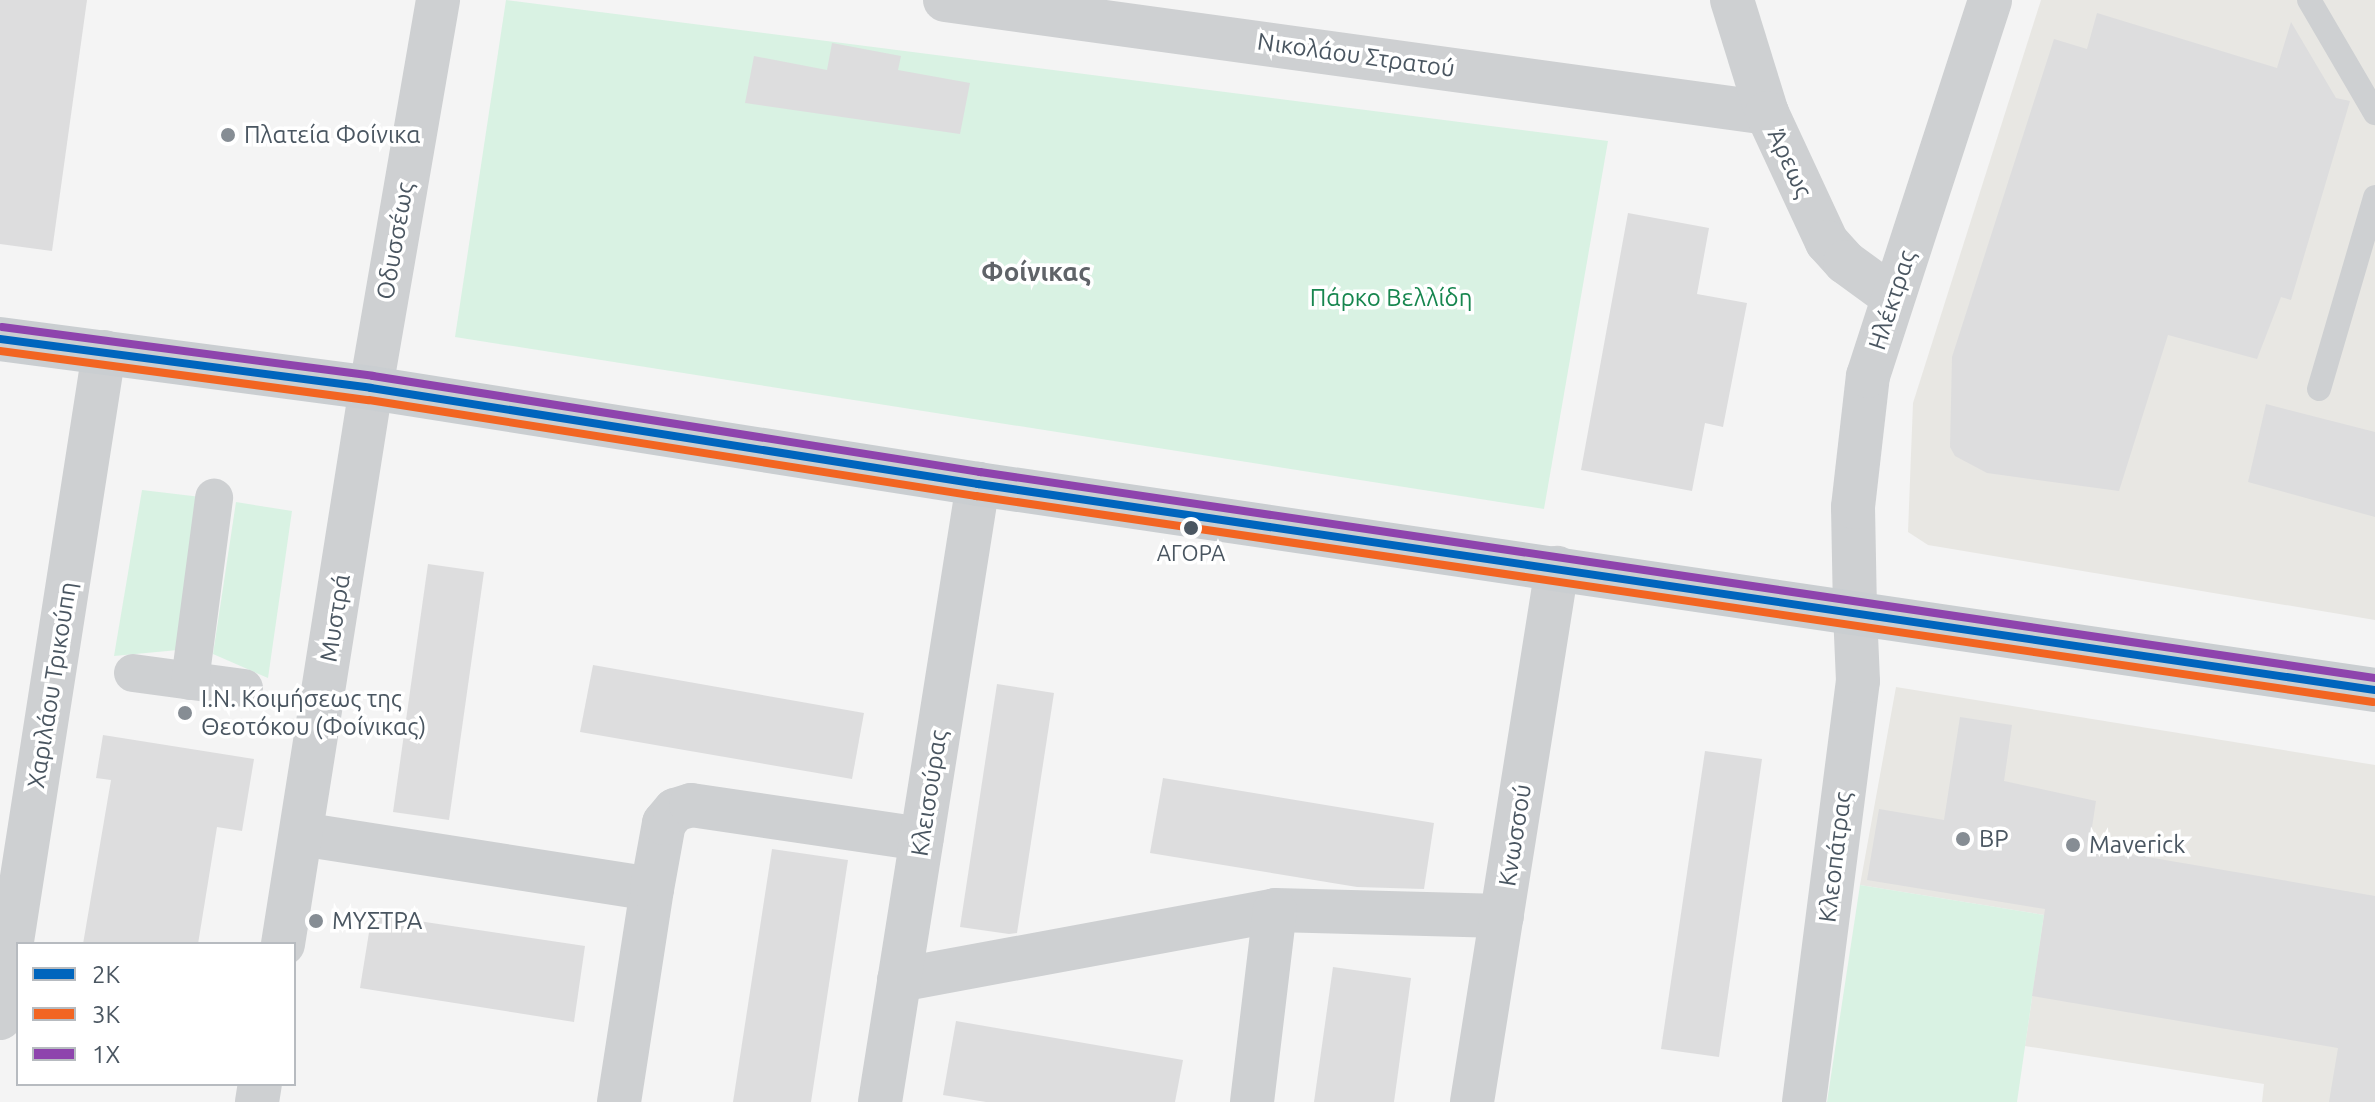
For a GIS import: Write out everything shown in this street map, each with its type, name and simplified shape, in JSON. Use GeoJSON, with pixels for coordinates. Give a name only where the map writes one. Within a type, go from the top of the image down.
{"type":"FeatureCollection","features":[{"type":"Feature","properties":{"kind":"main road"},"geometry":{"type":"LineString","coordinates":[[0,339],[371,388],[978,484],[2375,690]]}},
{"type":"Feature","properties":{"kind":"street","name":"Οδυσσέως"},"geometry":{"type":"LineString","coordinates":[[371,388],[438,0]]}},
{"type":"Feature","properties":{"kind":"street","name":"Νικολάου Στρατού"},"geometry":{"type":"LineString","coordinates":[[945,0],[1103,10],[1767,113]]}},
{"type":"Feature","properties":{"kind":"street","name":"Άρεως"},"geometry":{"type":"LineString","coordinates":[[1732,0],[1767,113],[1827,242],[1845,262],[1893,297]]}},
{"type":"Feature","properties":{"kind":"street","name":"Ηλέκτρας"},"geometry":{"type":"LineString","coordinates":[[1855,611],[1853,507],[1861,419],[1893,297],[1990,0]]}},
{"type":"Feature","properties":{"kind":"street","name":"Χαριλάου Τρικούπη"},"geometry":{"type":"LineString","coordinates":[[0,1018],[104,352]]}},
{"type":"Feature","properties":{"kind":"street","name":"Μυστρά"},"geometry":{"type":"LineString","coordinates":[[283,942],[371,388]]}},
{"type":"Feature","properties":{"kind":"street","name":"Κλεισούρας"},"geometry":{"type":"LineString","coordinates":[[880,1102],[978,484]]}},
{"type":"Feature","properties":{"kind":"street"},"geometry":{"type":"LineString","coordinates":[[190,681],[214,498]]}},
{"type":"Feature","properties":{"kind":"street","name":"Κνωσσού"},"geometry":{"type":"LineString","coordinates":[[1472,1102],[1557,568]]}},
{"type":"Feature","properties":{"kind":"street","name":"Κλεοπάτρας"},"geometry":{"type":"LineString","coordinates":[[1804,1102],[1858,681],[1855,611]]}},
{"type":"Feature","properties":{"kind":"street"},"geometry":{"type":"LineString","coordinates":[[133,673],[244,688]]}},
{"type":"Feature","properties":{"kind":"street"},"geometry":{"type":"LineString","coordinates":[[619,1102],[664,823],[675,810],[691,805],[922,839]]}},
{"type":"Feature","properties":{"kind":"street"},"geometry":{"type":"LineString","coordinates":[[301,834],[652,889]]}},
{"type":"Feature","properties":{"kind":"street"},"geometry":{"type":"LineString","coordinates":[[899,980],[1275,910],[1502,916]]}},
{"type":"Feature","properties":{"kind":"street"},"geometry":{"type":"LineString","coordinates":[[1252,1102],[1275,910]]}},
{"type":"Feature","properties":{"kind":"lane"},"geometry":{"type":"LineString","coordinates":[[2309,0],[2375,113]]}},
{"type":"Feature","properties":{"kind":"lane"},"geometry":{"type":"LineString","coordinates":[[2319,389],[2375,197]]}},
{"type":"Feature","properties":{"kind":"shaded area"},"geometry":{"type":"Polygon","coordinates":[[[2041,0],[2375,0],[2375,620],[1928,545],[1908,532],[1913,403],[2041,0]]]}},
{"type":"Feature","properties":{"kind":"shaded area"},"geometry":{"type":"Polygon","coordinates":[[[1896,687],[2375,765],[2375,1102],[2262,1102],[2264,1084],[2025,1046],[2044,915],[1860,885],[1896,687]]]}},
{"type":"Feature","properties":{"kind":"green space","name":"Πάρκο Βελλίδη"},"geometry":{"type":"Polygon","coordinates":[[[506,0],[1608,141],[1544,509],[455,337],[506,0]]]}},
{"type":"Feature","properties":{"kind":"green space"},"geometry":{"type":"Polygon","coordinates":[[[142,490],[201,497],[178,650],[114,656],[142,490]]]}},
{"type":"Feature","properties":{"kind":"green space"},"geometry":{"type":"Polygon","coordinates":[[[236,502],[292,511],[268,678],[213,654],[236,502]]]}},
{"type":"Feature","properties":{"kind":"green space"},"geometry":{"type":"Polygon","coordinates":[[[1860,885],[2044,915],[2017,1102],[1827,1102],[1860,885]]]}},
{"type":"Feature","properties":{"kind":"building"},"geometry":{"type":"Polygon","coordinates":[[[0,0],[87,0],[52,251],[0,244],[0,0]]]}},
{"type":"Feature","properties":{"kind":"building"},"geometry":{"type":"Polygon","coordinates":[[[2097,13],[2277,68],[2291,22],[2336,98],[2350,101],[2291,300],[2281,297],[2257,359],[2168,335],[2119,491],[1987,473],[1955,456],[1950,447],[1952,357],[2054,39],[2087,49],[2097,13]]]}},
{"type":"Feature","properties":{"kind":"building"},"geometry":{"type":"Polygon","coordinates":[[[832,43],[901,56],[898,70],[970,83],[960,134],[745,103],[754,56],[827,70],[832,43]]]}},
{"type":"Feature","properties":{"kind":"building"},"geometry":{"type":"Polygon","coordinates":[[[1628,213],[1709,228],[1697,294],[1747,303],[1723,427],[1705,423],[1692,491],[1581,470],[1628,213]]]}},
{"type":"Feature","properties":{"kind":"building"},"geometry":{"type":"Polygon","coordinates":[[[2266,404],[2375,432],[2375,517],[2248,482],[2266,404]]]}},
{"type":"Feature","properties":{"kind":"building"},"geometry":{"type":"Polygon","coordinates":[[[428,564],[484,572],[449,820],[393,812],[428,564]]]}},
{"type":"Feature","properties":{"kind":"building"},"geometry":{"type":"Polygon","coordinates":[[[593,665],[864,713],[852,779],[580,732],[593,665]]]}},
{"type":"Feature","properties":{"kind":"building"},"geometry":{"type":"Polygon","coordinates":[[[997,684],[1054,693],[1017,933],[1009,934],[960,927],[997,684]]]}},
{"type":"Feature","properties":{"kind":"building"},"geometry":{"type":"Polygon","coordinates":[[[1960,717],[2012,725],[2004,781],[2096,801],[2089,847],[2375,896],[2375,1102],[2329,1102],[2338,1048],[2032,996],[2045,909],[1867,880],[1879,809],[1944,820],[1960,717]]]}},
{"type":"Feature","properties":{"kind":"building"},"geometry":{"type":"Polygon","coordinates":[[[103,735],[254,759],[242,831],[217,827],[198,942],[83,942],[111,780],[96,778],[103,735]]]}},
{"type":"Feature","properties":{"kind":"building"},"geometry":{"type":"Polygon","coordinates":[[[1705,751],[1762,759],[1719,1057],[1661,1049],[1705,751]]]}},
{"type":"Feature","properties":{"kind":"building"},"geometry":{"type":"Polygon","coordinates":[[[1163,778],[1434,823],[1424,889],[1357,887],[1150,853],[1163,778]]]}},
{"type":"Feature","properties":{"kind":"building"},"geometry":{"type":"Polygon","coordinates":[[[772,849],[848,860],[811,1102],[733,1102],[772,849]]]}},
{"type":"Feature","properties":{"kind":"building"},"geometry":{"type":"Polygon","coordinates":[[[372,914],[585,946],[574,1022],[360,988],[372,914]]]}},
{"type":"Feature","properties":{"kind":"building"},"geometry":{"type":"Polygon","coordinates":[[[1333,967],[1411,978],[1394,1102],[1314,1102],[1333,967]]]}},
{"type":"Feature","properties":{"kind":"building"},"geometry":{"type":"Polygon","coordinates":[[[956,1021],[1183,1060],[1175,1102],[986,1102],[943,1095],[956,1021]]]}},
{"type":"Feature","properties":{"kind":"transit line","name":"1Χ"},"geometry":{"type":"LineString","coordinates":[[2,327],[373,376],[980,472],[2375,678]]}},
{"type":"Feature","properties":{"kind":"transit line","name":"2Κ"},"geometry":{"type":"LineString","coordinates":[[0,339],[371,388],[978,484],[2375,690]]}},
{"type":"Feature","properties":{"kind":"transit line","name":"3Κ"},"geometry":{"type":"LineString","coordinates":[[0,351],[369,400],[976,496],[2373,702]]}},
{"type":"Feature","properties":{"kind":"place","name":"Πλατεία Φοίνικα"},"geometry":{"type":"Point","coordinates":[228,135]}},
{"type":"Feature","properties":{"kind":"place","name":"ΑΓΟΡΑ"},"geometry":{"type":"Point","coordinates":[1191,528]}},
{"type":"Feature","properties":{"kind":"place","name":"Ι.Ν. Κοιμήσεως της Θεοτόκου (Φοίνικας)"},"geometry":{"type":"Point","coordinates":[185,713]}},
{"type":"Feature","properties":{"kind":"place","name":"BP"},"geometry":{"type":"Point","coordinates":[1963,839]}},
{"type":"Feature","properties":{"kind":"place","name":"Maverick"},"geometry":{"type":"Point","coordinates":[2073,845]}},
{"type":"Feature","properties":{"kind":"place","name":"ΜΥΣΤΡΑ"},"geometry":{"type":"Point","coordinates":[316,921]}},
{"type":"Feature","properties":{"kind":"district","name":"Φοίνικας"},"geometry":{"type":"Point","coordinates":[1036,272]}}]}
